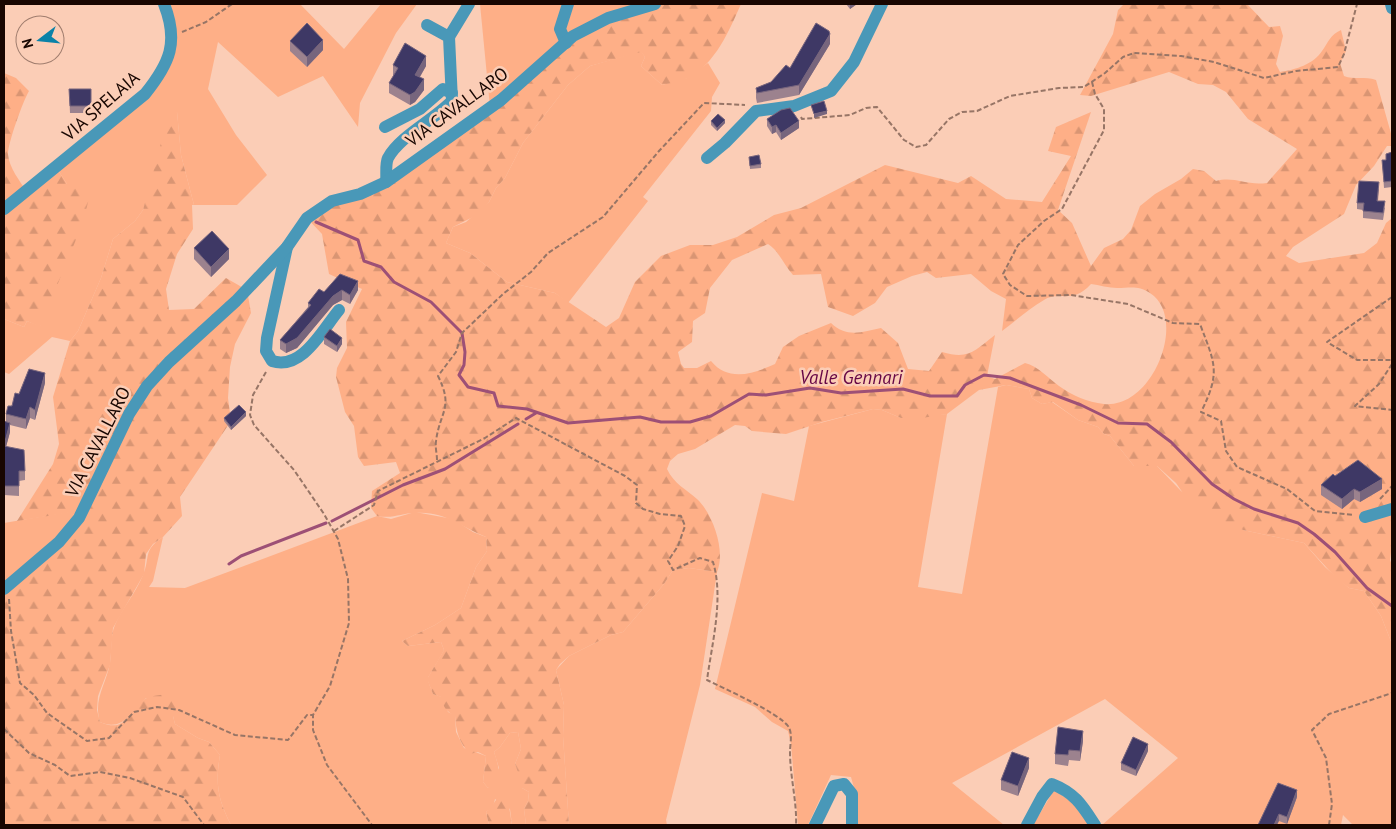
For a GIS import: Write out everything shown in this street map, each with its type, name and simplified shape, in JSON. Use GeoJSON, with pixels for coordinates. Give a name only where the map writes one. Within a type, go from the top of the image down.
{"type":"FeatureCollection","features":[{"type":"Feature","properties":{"kind":"street","name":"VIA SPELAIA"},"geometry":{"type":"LineString","coordinates":[[4,209],[145,94],[160,75],[171,50],[172,36],[170,20],[164,4]]}},
{"type":"Feature","properties":{"kind":"street"},"geometry":{"type":"LineString","coordinates":[[386,182],[388,159],[412,132],[437,116],[452,101],[449,37],[469,4]]}},
{"type":"Feature","properties":{"kind":"street"},"geometry":{"type":"LineString","coordinates":[[566,43],[560,29],[568,4]]}},
{"type":"Feature","properties":{"kind":"street","name":"VIA CAVALLARO"},"geometry":{"type":"LineString","coordinates":[[5,588],[59,542],[79,518],[129,414],[147,386],[169,362],[236,301],[287,247],[307,218],[332,202],[360,194],[386,182],[501,100],[573,36],[608,18],[655,4]]}},
{"type":"Feature","properties":{"kind":"street"},"geometry":{"type":"LineString","coordinates":[[707,158],[725,143],[756,111],[794,106],[831,91],[838,85],[854,62],[882,4]]}},
{"type":"Feature","properties":{"kind":"street"},"geometry":{"type":"LineString","coordinates":[[1391,4],[1392,8]]}},
{"type":"Feature","properties":{"kind":"street"},"geometry":{"type":"LineString","coordinates":[[427,25],[449,37]]}},
{"type":"Feature","properties":{"kind":"street"},"geometry":{"type":"LineString","coordinates":[[385,127],[420,109],[443,89],[452,94]]}},
{"type":"Feature","properties":{"kind":"street","name":"VIA CAVALLARO"},"geometry":{"type":"LineString","coordinates":[[272,361],[266,351],[267,338],[287,247]]}},
{"type":"Feature","properties":{"kind":"street"},"geometry":{"type":"LineString","coordinates":[[272,361],[279,364],[301,358],[339,310]]}},
{"type":"Feature","properties":{"kind":"street"},"geometry":{"type":"LineString","coordinates":[[1365,517],[1392,509]]}},
{"type":"Feature","properties":{"kind":"street"},"geometry":{"type":"LineString","coordinates":[[816,825],[834,786],[844,784],[852,794],[852,825]]}},
{"type":"Feature","properties":{"kind":"street"},"geometry":{"type":"LineString","coordinates":[[1027,825],[1042,797],[1052,784],[1068,790],[1082,805],[1094,825]]}},
{"type":"Feature","properties":{"kind":"path"},"geometry":{"type":"LineString","coordinates":[[172,36],[206,22],[232,4]]}},
{"type":"Feature","properties":{"kind":"path"},"geometry":{"type":"LineString","coordinates":[[794,106],[802,119],[813,120],[850,115],[866,108],[878,106],[904,140],[916,147],[926,145],[949,119],[962,112],[977,111],[1010,96],[1059,88],[1077,89],[1092,82],[1123,57],[1134,53],[1181,56],[1214,62],[1264,78],[1296,71],[1338,68],[1344,54],[1357,4]]}},
{"type":"Feature","properties":{"kind":"path"},"geometry":{"type":"LineString","coordinates":[[1092,82],[1095,94],[1104,109],[1104,130],[1062,209],[1044,221],[1018,245],[1003,274],[1010,285],[1027,296],[1071,295],[1128,304],[1173,323],[1200,324],[1214,362],[1213,388],[1201,412],[1221,421],[1226,451],[1237,467],[1287,489],[1315,511],[1365,517]]}},
{"type":"Feature","properties":{"kind":"path"},"geometry":{"type":"LineString","coordinates":[[438,460],[436,441],[445,410],[446,392],[438,376],[456,352],[462,333],[508,288],[531,272],[548,253],[603,217],[659,151],[704,103],[748,105],[756,111]]}},
{"type":"Feature","properties":{"kind":"path"},"geometry":{"type":"LineString","coordinates":[[1392,297],[1327,342],[1357,360],[1392,360]]}},
{"type":"Feature","properties":{"kind":"path"},"geometry":{"type":"LineString","coordinates":[[272,361],[253,395],[250,415],[254,425],[294,470],[334,531],[348,579],[349,623],[330,686],[312,715],[313,730],[327,765],[372,825]]}},
{"type":"Feature","properties":{"kind":"path"},"geometry":{"type":"LineString","coordinates":[[1392,364],[1379,384],[1355,406],[1392,410]]}},
{"type":"Feature","properties":{"kind":"path"},"geometry":{"type":"LineString","coordinates":[[334,531],[374,505],[378,491],[484,438],[516,418],[540,429],[638,485],[636,503],[643,509],[660,514],[681,516],[685,526],[678,546],[668,561],[673,570],[700,558],[713,562],[716,573],[714,627],[707,680],[765,710],[788,726],[791,735],[791,774],[797,808],[796,825]]}},
{"type":"Feature","properties":{"kind":"path"},"geometry":{"type":"LineString","coordinates":[[5,588],[20,683],[34,695],[48,713],[87,740],[109,738],[134,712],[158,707],[179,710],[235,735],[288,740],[307,715],[312,715]]}},
{"type":"Feature","properties":{"kind":"path"},"geometry":{"type":"LineString","coordinates":[[1329,825],[1332,804],[1326,758],[1312,730],[1329,714],[1392,693]]}},
{"type":"Feature","properties":{"kind":"path"},"geometry":{"type":"LineString","coordinates":[[4,729],[28,753],[55,765],[70,776],[100,772],[130,778],[183,798],[204,825]]}},
{"type":"Feature","properties":{"kind":"green space"},"geometry":{"type":"Polygon","coordinates":[[[165,4],[300,4],[344,49],[381,4],[417,4],[396,33],[360,103],[358,127],[323,76],[278,97],[218,42],[208,89],[236,135],[267,175],[237,205],[194,205],[181,155],[177,112],[143,210],[135,221],[113,239],[101,278],[78,331],[70,341],[52,337],[9,374],[4,372],[4,319],[24,327],[27,321],[40,326],[67,184],[56,167],[151,85],[167,56],[165,4]]]}},
{"type":"Feature","properties":{"kind":"green space"},"geometry":{"type":"Polygon","coordinates":[[[480,4],[657,4],[490,107],[480,4]]]}},
{"type":"Feature","properties":{"kind":"green space"},"geometry":{"type":"Polygon","coordinates":[[[657,4],[741,4],[714,55],[698,72],[688,78],[662,85],[641,66],[645,57],[641,52],[590,66],[568,85],[523,143],[505,178],[496,188],[489,202],[479,214],[453,227],[446,243],[470,253],[507,282],[555,293],[606,327],[619,318],[635,282],[661,256],[690,245],[713,245],[737,237],[774,215],[801,208],[885,165],[958,183],[971,176],[1006,199],[1042,202],[1071,156],[1048,151],[1056,127],[1091,112],[1058,210],[1072,223],[1091,266],[1104,248],[1123,239],[1131,230],[1140,206],[1193,169],[1204,171],[1216,181],[1229,180],[1260,184],[1267,183],[1297,149],[1248,119],[1226,92],[1213,85],[1198,84],[1169,72],[1091,96],[1080,95],[1113,34],[1118,10],[1124,4],[1247,4],[1269,27],[1280,26],[1283,36],[1276,64],[1280,72],[1292,70],[1309,63],[1319,56],[1332,36],[1341,30],[1346,51],[1340,63],[1344,76],[1376,80],[1392,137],[1392,146],[1387,146],[1374,166],[1356,185],[1344,214],[1293,247],[1286,256],[1299,263],[1364,253],[1377,243],[1386,223],[1392,218],[1392,544],[1390,560],[1392,565],[1392,644],[1381,616],[1364,591],[1349,588],[1337,579],[1304,543],[1243,530],[1221,521],[1187,499],[1176,483],[1157,466],[1134,466],[1110,436],[1104,434],[1098,427],[1078,420],[1053,402],[1042,404],[1032,398],[1029,389],[1006,385],[979,390],[947,414],[922,418],[901,418],[882,410],[873,409],[822,422],[786,434],[752,431],[745,426],[735,425],[695,449],[678,454],[670,461],[667,469],[677,482],[703,506],[713,523],[720,554],[717,572],[689,568],[673,570],[664,584],[623,632],[611,635],[569,656],[560,664],[556,670],[564,705],[563,736],[569,825],[526,825],[524,809],[528,801],[529,792],[522,788],[515,764],[521,749],[518,732],[510,733],[494,752],[498,767],[498,777],[493,785],[488,788],[483,782],[486,756],[478,752],[470,754],[466,750],[456,727],[455,716],[445,708],[441,697],[433,694],[427,679],[444,650],[441,642],[408,646],[402,641],[435,625],[461,608],[476,567],[487,551],[486,537],[436,514],[416,513],[383,517],[377,516],[371,508],[372,491],[400,473],[396,462],[364,466],[358,457],[354,426],[345,412],[336,377],[337,368],[347,348],[346,322],[362,289],[329,274],[322,234],[305,216],[385,178],[602,20],[657,4]],[[768,244],[732,260],[710,288],[705,313],[693,321],[692,342],[678,352],[684,368],[697,368],[711,361],[718,368],[733,374],[758,371],[775,364],[783,347],[799,336],[831,323],[843,331],[855,333],[881,328],[898,343],[908,369],[929,371],[942,352],[959,355],[965,354],[976,350],[995,335],[987,376],[995,379],[1025,363],[1039,369],[1059,386],[1075,396],[1104,404],[1122,402],[1138,392],[1151,377],[1160,359],[1165,340],[1166,321],[1161,305],[1150,293],[1138,288],[1114,288],[1091,284],[1078,294],[1055,296],[1044,300],[1002,331],[1006,299],[991,291],[971,274],[936,278],[927,272],[912,276],[887,287],[875,303],[853,316],[828,307],[821,274],[793,275],[768,244]]]}},
{"type":"Feature","properties":{"kind":"green space"},"geometry":{"type":"Polygon","coordinates":[[[641,51],[645,57],[641,66],[662,85],[687,78],[708,63],[720,83],[712,97],[711,111],[643,197],[648,201],[568,303],[555,293],[507,282],[470,253],[446,243],[453,227],[466,222],[489,202],[496,188],[505,178],[523,143],[568,85],[590,66],[641,51]]]}},
{"type":"Feature","properties":{"kind":"green space"},"geometry":{"type":"Polygon","coordinates":[[[4,73],[16,78],[29,91],[16,122],[8,154],[18,179],[27,192],[56,167],[67,184],[90,195],[82,225],[40,327],[27,321],[24,327],[4,319],[4,73]]]}},
{"type":"Feature","properties":{"kind":"green space"},"geometry":{"type":"Polygon","coordinates":[[[177,111],[181,155],[194,205],[192,205],[193,229],[177,254],[166,289],[169,310],[194,309],[226,278],[247,290],[251,313],[235,344],[230,367],[228,398],[231,421],[180,497],[182,516],[163,537],[153,544],[146,554],[144,574],[113,628],[110,665],[98,696],[97,710],[100,722],[116,725],[126,720],[147,698],[169,694],[178,698],[180,707],[173,716],[175,724],[198,738],[209,742],[220,755],[218,783],[220,799],[231,825],[4,825],[4,587],[57,543],[79,511],[17,521],[53,464],[59,444],[53,397],[70,341],[78,331],[101,278],[113,239],[135,221],[143,210],[164,132],[177,111]]]}},
{"type":"Feature","properties":{"kind":"green space"},"geometry":{"type":"Polygon","coordinates":[[[1006,385],[1029,389],[1032,398],[1042,404],[1052,402],[1078,420],[1098,427],[1104,434],[1110,436],[1134,466],[1157,466],[1181,491],[1243,530],[1304,543],[1325,567],[1349,588],[1364,591],[1381,616],[1392,644],[1392,825],[1353,825],[1343,815],[1341,825],[1102,825],[1178,758],[1105,699],[952,783],[1004,825],[856,825],[856,795],[851,777],[831,775],[808,825],[798,825],[791,744],[788,731],[772,722],[755,707],[715,689],[762,493],[794,501],[809,426],[873,409],[882,410],[901,418],[947,414],[918,587],[962,594],[998,387],[1006,385]]]}},
{"type":"Feature","properties":{"kind":"green space"},"geometry":{"type":"Polygon","coordinates":[[[80,510],[57,543],[4,587],[4,523],[80,510]]]}},
{"type":"Feature","properties":{"kind":"green space"},"geometry":{"type":"Polygon","coordinates":[[[415,512],[453,519],[473,532],[486,537],[487,551],[476,567],[461,608],[435,625],[402,641],[408,646],[441,642],[444,650],[428,678],[429,684],[433,694],[442,697],[448,712],[455,715],[456,732],[464,748],[486,756],[483,782],[488,788],[499,768],[494,752],[510,733],[518,732],[521,749],[515,764],[522,780],[522,788],[529,792],[528,801],[524,809],[526,825],[512,825],[510,809],[495,799],[493,807],[486,812],[489,825],[231,825],[220,799],[218,775],[220,755],[209,742],[198,738],[175,724],[173,716],[146,698],[131,715],[120,723],[114,725],[100,722],[98,706],[110,663],[113,629],[140,582],[152,546],[163,537],[153,581],[149,587],[185,588],[377,516],[391,519],[415,512]]]}},
{"type":"Feature","properties":{"kind":"green space"},"geometry":{"type":"Polygon","coordinates":[[[689,568],[717,572],[700,685],[666,820],[667,825],[569,825],[563,736],[564,705],[556,670],[569,656],[611,635],[623,632],[664,584],[673,570],[689,568]]]}},
{"type":"Feature","properties":{"kind":"green space"},"geometry":{"type":"Polygon","coordinates":[[[1054,790],[1074,803],[1089,825],[1033,825],[1054,790]]]}},
{"type":"Feature","properties":{"kind":"green space"},"geometry":{"type":"Polygon","coordinates":[[[502,794],[508,800],[512,825],[489,825],[486,812],[502,794]]]}},
{"type":"Feature","properties":{"kind":"building"},"geometry":{"type":"Polygon","coordinates":[[[307,23],[323,40],[307,57],[290,41],[307,23]]]}},
{"type":"Feature","properties":{"kind":"building"},"geometry":{"type":"Polygon","coordinates":[[[816,23],[829,31],[830,34],[799,85],[757,93],[756,88],[771,82],[786,65],[790,68],[816,23]]]}},
{"type":"Feature","properties":{"kind":"building"},"geometry":{"type":"Polygon","coordinates":[[[405,43],[426,56],[415,75],[424,79],[415,92],[410,95],[389,83],[398,68],[393,65],[405,43]]]}},
{"type":"Feature","properties":{"kind":"building"},"geometry":{"type":"Polygon","coordinates":[[[69,89],[91,89],[91,106],[70,106],[69,89]]]}},
{"type":"Feature","properties":{"kind":"building"},"geometry":{"type":"Polygon","coordinates":[[[824,101],[827,111],[814,114],[811,105],[824,101]]]}},
{"type":"Feature","properties":{"kind":"building"},"geometry":{"type":"Polygon","coordinates":[[[790,108],[799,121],[781,133],[776,125],[772,127],[767,119],[781,110],[790,108]]]}},
{"type":"Feature","properties":{"kind":"building"},"geometry":{"type":"Polygon","coordinates":[[[718,114],[725,120],[717,128],[711,121],[718,114]]]}},
{"type":"Feature","properties":{"kind":"building"},"geometry":{"type":"Polygon","coordinates":[[[1392,152],[1392,181],[1384,182],[1382,160],[1386,160],[1386,154],[1392,152]]]}},
{"type":"Feature","properties":{"kind":"building"},"geometry":{"type":"Polygon","coordinates":[[[759,155],[761,164],[750,166],[749,157],[759,155]]]}},
{"type":"Feature","properties":{"kind":"building"},"geometry":{"type":"Polygon","coordinates":[[[1359,181],[1379,182],[1377,201],[1385,201],[1383,213],[1363,211],[1364,203],[1357,203],[1359,181]]]}},
{"type":"Feature","properties":{"kind":"building"},"geometry":{"type":"Polygon","coordinates":[[[212,231],[229,249],[211,267],[194,248],[212,231]]]}},
{"type":"Feature","properties":{"kind":"building"},"geometry":{"type":"Polygon","coordinates":[[[340,274],[358,281],[350,295],[342,290],[333,296],[297,338],[286,344],[280,340],[311,305],[308,303],[319,289],[324,292],[340,274]]]}},
{"type":"Feature","properties":{"kind":"building"},"geometry":{"type":"Polygon","coordinates":[[[330,329],[342,338],[337,346],[324,337],[330,329]]]}},
{"type":"Feature","properties":{"kind":"building"},"geometry":{"type":"Polygon","coordinates":[[[29,369],[45,373],[35,410],[30,407],[26,419],[6,414],[8,406],[12,406],[15,393],[19,394],[29,369]]]}},
{"type":"Feature","properties":{"kind":"building"},"geometry":{"type":"Polygon","coordinates":[[[239,405],[246,412],[231,427],[224,418],[239,405]]]}},
{"type":"Feature","properties":{"kind":"building"},"geometry":{"type":"Polygon","coordinates":[[[4,421],[10,423],[4,445],[4,421]]]}},
{"type":"Feature","properties":{"kind":"building"},"geometry":{"type":"Polygon","coordinates":[[[4,446],[24,450],[25,471],[19,471],[19,486],[4,486],[4,446]]]}},
{"type":"Feature","properties":{"kind":"building"},"geometry":{"type":"Polygon","coordinates":[[[1358,460],[1382,479],[1360,492],[1354,489],[1342,499],[1321,485],[1333,474],[1335,476],[1358,460]]]}},
{"type":"Feature","properties":{"kind":"building"},"geometry":{"type":"Polygon","coordinates":[[[1058,727],[1083,731],[1080,751],[1069,750],[1068,755],[1055,754],[1058,727]]]}},
{"type":"Feature","properties":{"kind":"building"},"geometry":{"type":"Polygon","coordinates":[[[1133,737],[1148,744],[1136,770],[1121,763],[1133,737]]]}},
{"type":"Feature","properties":{"kind":"building"},"geometry":{"type":"Polygon","coordinates":[[[1012,752],[1029,758],[1018,786],[1001,780],[1012,752]]]}},
{"type":"Feature","properties":{"kind":"building"},"geometry":{"type":"Polygon","coordinates":[[[1278,783],[1297,790],[1287,817],[1279,814],[1274,825],[1258,825],[1278,783]]]}},
{"type":"Feature","properties":{"kind":"waterway","name":"Valle Gennari"},"geometry":{"type":"LineString","coordinates":[[316,222],[358,240],[364,261],[381,267],[394,282],[431,302],[462,333],[465,352],[464,365],[459,375],[468,387],[494,393],[498,406],[527,409],[568,423],[640,417],[661,422],[690,422],[711,416],[749,394],[766,395],[810,388],[841,393],[903,389],[930,396],[957,396],[965,385],[984,375],[1010,378],[1081,405],[1118,423],[1147,424],[1171,442],[1212,484],[1234,499],[1254,509],[1298,523],[1314,534],[1335,552],[1367,588],[1392,606]]}},
{"type":"Feature","properties":{"kind":"waterway"},"geometry":{"type":"LineString","coordinates":[[526,419],[536,413]]}},
{"type":"Feature","properties":{"kind":"waterway"},"geometry":{"type":"LineString","coordinates":[[332,521],[403,485],[445,469],[518,424]]}},
{"type":"Feature","properties":{"kind":"waterway"},"geometry":{"type":"LineString","coordinates":[[229,564],[241,556],[326,523]]}}]}
